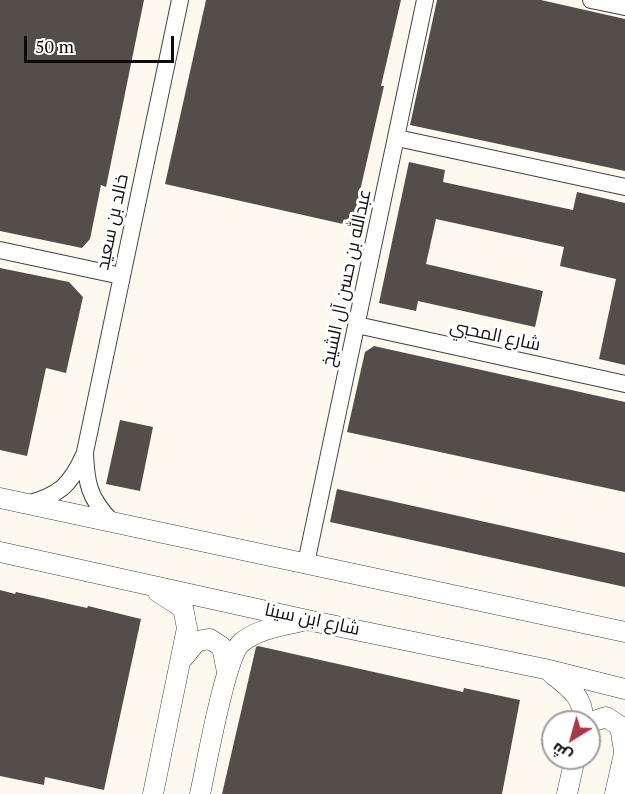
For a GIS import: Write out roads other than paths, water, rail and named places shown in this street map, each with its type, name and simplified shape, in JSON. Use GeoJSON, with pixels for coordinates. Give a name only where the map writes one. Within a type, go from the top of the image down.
{"type":"FeatureCollection","features":[{"type":"Feature","properties":{"kind":"street","name":"خالد بن سعيد"},"geometry":{"type":"LineString","coordinates":[[111,522],[97,507],[91,493],[86,472],[86,452],[180,0]]}},
{"type":"Feature","properties":{"kind":"street","name":"عبدالله بن حسن آل الشيخ"},"geometry":{"type":"LineString","coordinates":[[306,563],[425,0]]}},
{"type":"Feature","properties":{"kind":"street"},"geometry":{"type":"LineString","coordinates":[[591,0],[625,7]]}},
{"type":"Feature","properties":{"kind":"street"},"geometry":{"type":"LineString","coordinates":[[397,138],[625,187]]}},
{"type":"Feature","properties":{"kind":"street"},"geometry":{"type":"LineString","coordinates":[[0,250],[122,276]]}},
{"type":"Feature","properties":{"kind":"street","name":"شارع المحبي"},"geometry":{"type":"LineString","coordinates":[[357,325],[625,384]]}},
{"type":"Feature","properties":{"kind":"street","name":"خالد بن سعيد"},"geometry":{"type":"LineString","coordinates":[[26,504],[49,498],[65,488],[76,473],[86,452]]}},
{"type":"Feature","properties":{"kind":"street"},"geometry":{"type":"LineString","coordinates":[[0,498],[625,632]]}},
{"type":"Feature","properties":{"kind":"street","name":"شارع ابن سينا"},"geometry":{"type":"LineString","coordinates":[[0,552],[625,688]]}},
{"type":"Feature","properties":{"kind":"street"},"geometry":{"type":"LineString","coordinates":[[146,584],[183,608],[187,628],[153,794]]}},
{"type":"Feature","properties":{"kind":"street"},"geometry":{"type":"LineString","coordinates":[[200,794],[227,672],[240,644],[264,631],[308,620]]}},
{"type":"Feature","properties":{"kind":"street"},"geometry":{"type":"LineString","coordinates":[[182,658],[197,641],[210,639],[222,646],[227,672]]}},
{"type":"Feature","properties":{"kind":"street"},"geometry":{"type":"LineString","coordinates":[[545,669],[573,689],[583,710]]}},
{"type":"Feature","properties":{"kind":"street"},"geometry":{"type":"LineString","coordinates":[[601,719],[606,717],[620,726],[625,750],[615,794]]}},
{"type":"Feature","properties":{"kind":"street"},"geometry":{"type":"LineString","coordinates":[[567,794],[572,770]]}}]}
